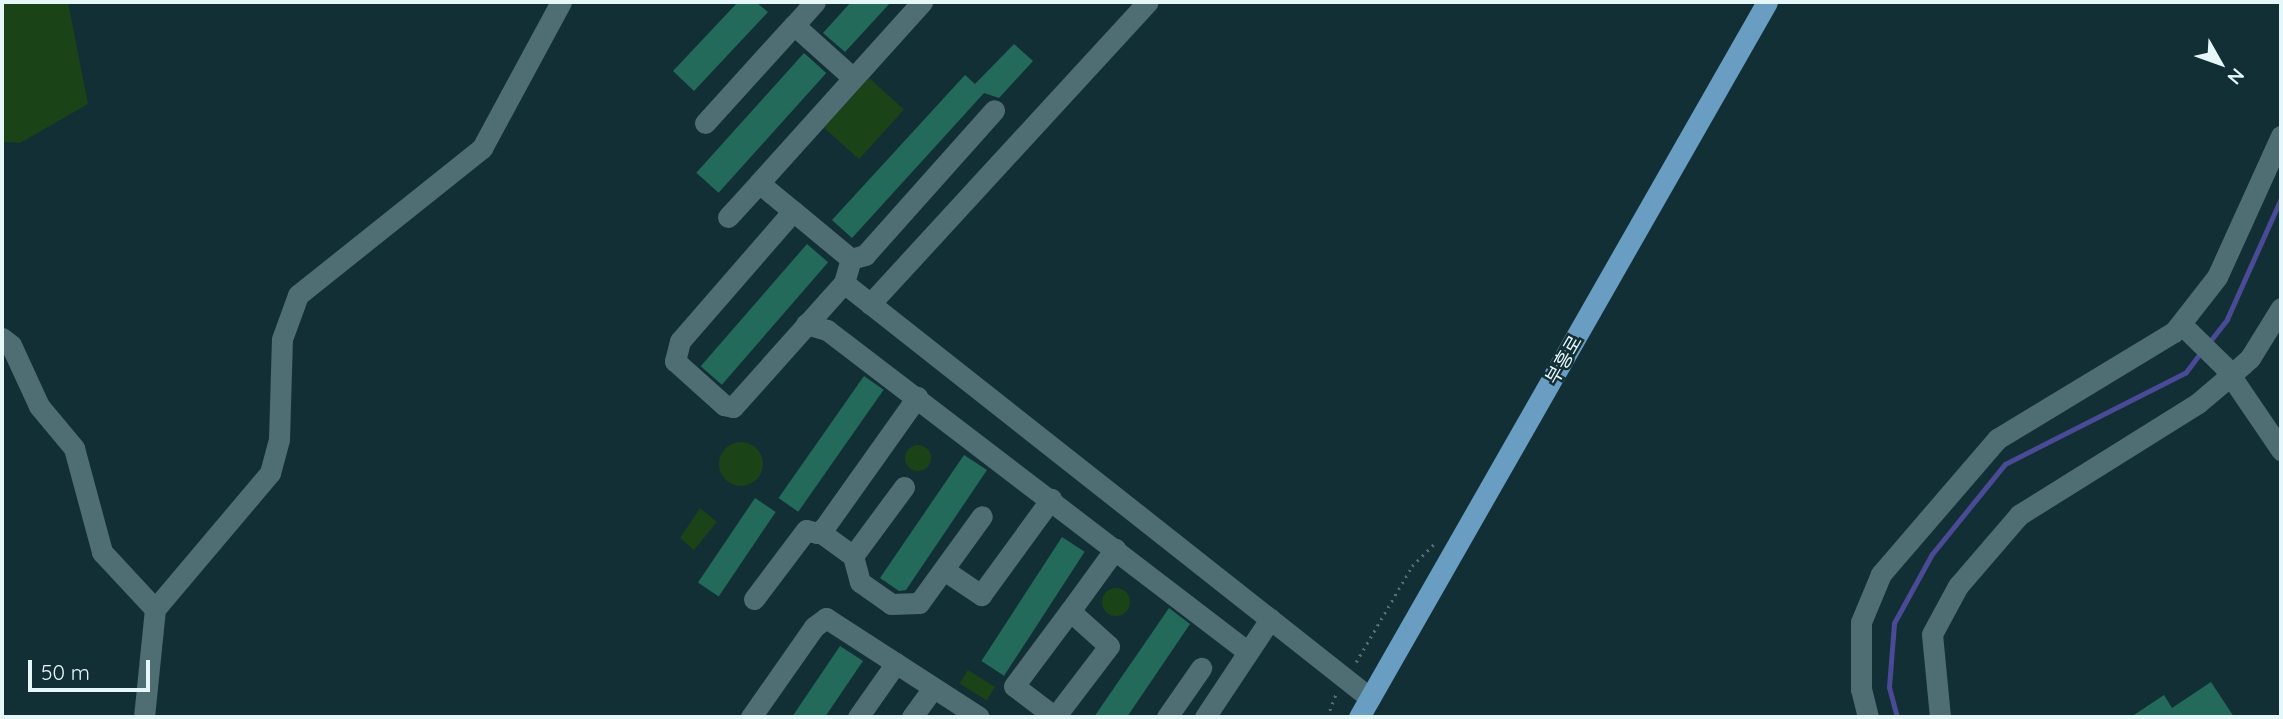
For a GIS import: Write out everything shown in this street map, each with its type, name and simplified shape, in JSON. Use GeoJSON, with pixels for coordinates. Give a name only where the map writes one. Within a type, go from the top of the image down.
{"type":"FeatureCollection","features":[{"type":"Feature","properties":{"kind":"main road","name":"부흥로"},"geometry":{"type":"LineString","coordinates":[[1359,717],[1767,2]]}},
{"type":"Feature","properties":{"kind":"street"},"geometry":{"type":"LineString","coordinates":[[144,717],[155,610],[270,473],[279,439],[282,339],[298,295],[482,148],[561,2]]}},
{"type":"Feature","properties":{"kind":"street"},"geometry":{"type":"LineString","coordinates":[[705,123],[815,2]]}},
{"type":"Feature","properties":{"kind":"street"},"geometry":{"type":"LineString","coordinates":[[728,217],[922,2]]}},
{"type":"Feature","properties":{"kind":"street"},"geometry":{"type":"LineString","coordinates":[[870,304],[1148,2]]}},
{"type":"Feature","properties":{"kind":"street"},"geometry":{"type":"LineString","coordinates":[[794,25],[853,78]]}},
{"type":"Feature","properties":{"kind":"street"},"geometry":{"type":"LineString","coordinates":[[851,259],[865,255],[994,110]]}},
{"type":"Feature","properties":{"kind":"street"},"geometry":{"type":"LineString","coordinates":[[1868,717],[1861,689],[1861,622],[1881,574],[1909,538],[1997,439],[2185,329],[2217,277],[2281,136]]}},
{"type":"Feature","properties":{"kind":"street"},"geometry":{"type":"LineString","coordinates":[[759,183],[851,259]]}},
{"type":"Feature","properties":{"kind":"street"},"geometry":{"type":"LineString","coordinates":[[793,211],[673,355],[730,407],[844,283],[851,259]]}},
{"type":"Feature","properties":{"kind":"street"},"geometry":{"type":"LineString","coordinates":[[844,283],[1370,698]]}},
{"type":"Feature","properties":{"kind":"street"},"geometry":{"type":"LineString","coordinates":[[1940,717],[1932,634],[1967,576],[2019,515],[2198,403],[2227,371],[2250,358],[2281,308]]}},
{"type":"Feature","properties":{"kind":"street"},"geometry":{"type":"LineString","coordinates":[[806,324],[827,330],[1248,652]]}},
{"type":"Feature","properties":{"kind":"street"},"geometry":{"type":"LineString","coordinates":[[2185,329],[2227,371],[2281,450]]}},
{"type":"Feature","properties":{"kind":"street"},"geometry":{"type":"LineString","coordinates":[[2,338],[11,345],[39,406],[74,448],[102,552],[155,610]]}},
{"type":"Feature","properties":{"kind":"street"},"geometry":{"type":"LineString","coordinates":[[820,532],[917,397]]}},
{"type":"Feature","properties":{"kind":"street"},"geometry":{"type":"LineString","coordinates":[[853,556],[904,486]]}},
{"type":"Feature","properties":{"kind":"street"},"geometry":{"type":"LineString","coordinates":[[944,570],[981,595],[1051,499]]}},
{"type":"Feature","properties":{"kind":"street"},"geometry":{"type":"LineString","coordinates":[[754,599],[806,530],[820,532],[853,556],[860,582],[899,606],[919,603],[982,516]]}},
{"type":"Feature","properties":{"kind":"street"},"geometry":{"type":"LineString","coordinates":[[1070,611],[1109,646],[1055,717],[1014,686],[1115,549]]}},
{"type":"Feature","properties":{"kind":"street"},"geometry":{"type":"LineString","coordinates":[[751,717],[822,619],[979,717]]}},
{"type":"Feature","properties":{"kind":"street"},"geometry":{"type":"LineString","coordinates":[[1205,717],[1270,619]]}},
{"type":"Feature","properties":{"kind":"street"},"geometry":{"type":"LineString","coordinates":[[858,717],[895,663]]}},
{"type":"Feature","properties":{"kind":"street"},"geometry":{"type":"LineString","coordinates":[[1167,717],[1201,668]]}},
{"type":"Feature","properties":{"kind":"street"},"geometry":{"type":"LineString","coordinates":[[912,717],[933,688]]}},
{"type":"Feature","properties":{"kind":"green space"},"geometry":{"type":"Polygon","coordinates":[[[2,2],[68,2],[88,104],[20,143],[2,142],[2,2]]]}},
{"type":"Feature","properties":{"kind":"green space"},"geometry":{"type":"Polygon","coordinates":[[[869,78],[904,109],[859,159],[824,128],[869,78]]]}},
{"type":"Feature","properties":{"kind":"green space"},"geometry":{"type":"Polygon","coordinates":[[[741,442],[750,443],[757,448],[762,455],[762,473],[757,480],[750,485],[741,486],[732,485],[725,480],[720,473],[719,464],[720,455],[725,448],[732,443],[741,442]]]}},
{"type":"Feature","properties":{"kind":"green space"},"geometry":{"type":"Polygon","coordinates":[[[918,445],[927,449],[931,458],[927,467],[918,471],[909,467],[905,458],[909,449],[918,445]]]}},
{"type":"Feature","properties":{"kind":"green space"},"geometry":{"type":"Polygon","coordinates":[[[700,508],[717,522],[694,550],[680,538],[700,508]]]}},
{"type":"Feature","properties":{"kind":"green space"},"geometry":{"type":"Polygon","coordinates":[[[1116,588],[1126,592],[1130,602],[1126,612],[1116,616],[1106,612],[1102,602],[1106,592],[1116,588]]]}},
{"type":"Feature","properties":{"kind":"green space"},"geometry":{"type":"Polygon","coordinates":[[[968,670],[995,687],[987,701],[960,684],[968,670]]]}},
{"type":"Feature","properties":{"kind":"building"},"geometry":{"type":"Polygon","coordinates":[[[738,2],[756,2],[768,12],[694,91],[673,71],[738,2]]]}},
{"type":"Feature","properties":{"kind":"building"},"geometry":{"type":"Polygon","coordinates":[[[851,2],[891,2],[845,52],[823,33],[851,2]]]}},
{"type":"Feature","properties":{"kind":"building"},"geometry":{"type":"Polygon","coordinates":[[[1014,44],[1033,61],[999,98],[984,93],[852,238],[832,220],[965,75],[975,84],[1014,44]]]}},
{"type":"Feature","properties":{"kind":"building"},"geometry":{"type":"Polygon","coordinates":[[[804,53],[826,73],[719,193],[696,173],[804,53]]]}},
{"type":"Feature","properties":{"kind":"building"},"geometry":{"type":"Polygon","coordinates":[[[807,244],[828,262],[722,385],[701,366],[807,244]]]}},
{"type":"Feature","properties":{"kind":"building"},"geometry":{"type":"Polygon","coordinates":[[[864,376],[884,390],[798,512],[779,498],[864,376]]]}},
{"type":"Feature","properties":{"kind":"building"},"geometry":{"type":"Polygon","coordinates":[[[964,455],[987,470],[906,590],[899,591],[880,578],[964,455]]]}},
{"type":"Feature","properties":{"kind":"building"},"geometry":{"type":"Polygon","coordinates":[[[755,498],[776,512],[719,597],[698,583],[755,498]]]}},
{"type":"Feature","properties":{"kind":"building"},"geometry":{"type":"Polygon","coordinates":[[[1062,537],[1085,552],[1004,676],[981,661],[1062,537]]]}},
{"type":"Feature","properties":{"kind":"building"},"geometry":{"type":"Polygon","coordinates":[[[1169,608],[1190,624],[1127,717],[1094,717],[1169,608]]]}},
{"type":"Feature","properties":{"kind":"building"},"geometry":{"type":"Polygon","coordinates":[[[840,646],[863,661],[825,717],[792,717],[840,646]]]}},
{"type":"Feature","properties":{"kind":"building"},"geometry":{"type":"Polygon","coordinates":[[[2211,682],[2234,717],[2131,717],[2164,695],[2172,708],[2211,682]]]}},
{"type":"Feature","properties":{"kind":"waterway"},"geometry":{"type":"LineString","coordinates":[[2207,345],[2227,319],[2281,198]]}},
{"type":"Feature","properties":{"kind":"waterway"},"geometry":{"type":"LineString","coordinates":[[1897,717],[1889,687],[1894,623],[1932,554],[2005,464],[2186,372],[2201,352]]}}]}
